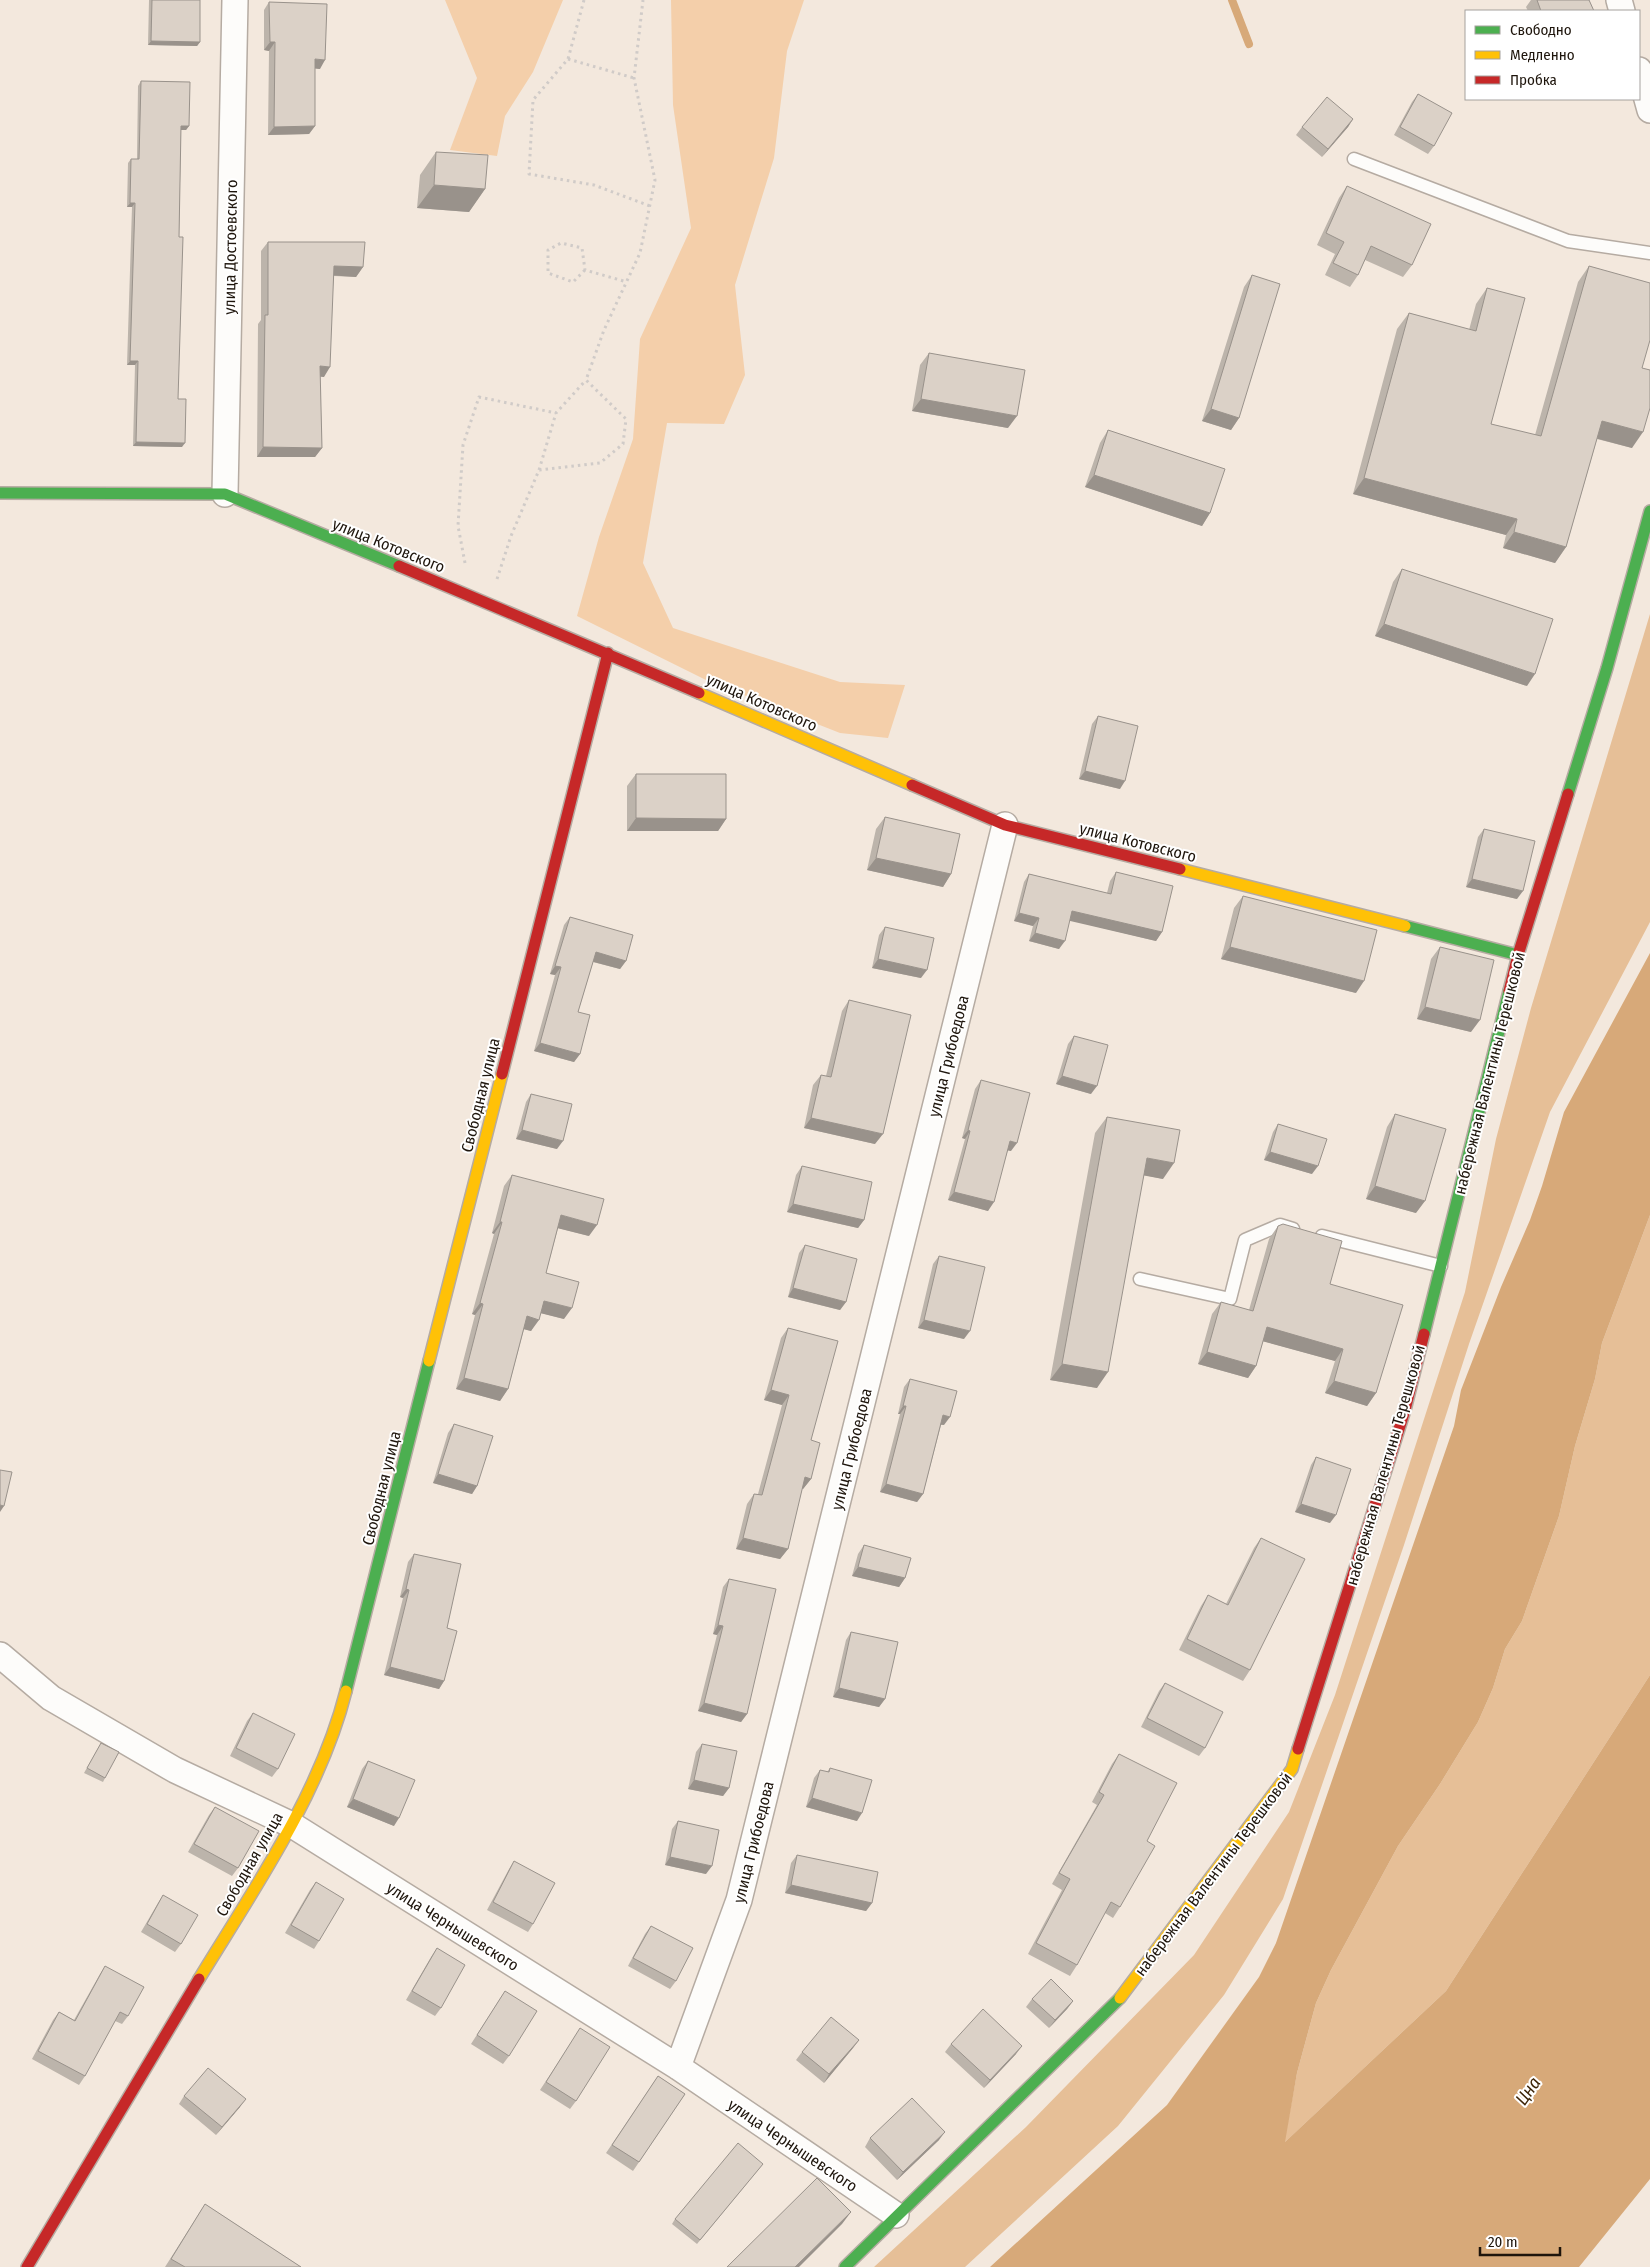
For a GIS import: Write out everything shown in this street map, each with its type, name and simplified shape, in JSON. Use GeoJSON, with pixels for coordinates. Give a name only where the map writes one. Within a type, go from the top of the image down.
{"type":"FeatureCollection","features":[{"type":"Feature","properties":{"kind":"street","name":"улица Достоевского"},"geometry":{"type":"LineString","coordinates":[[225,494],[235,0]]}},
{"type":"Feature","properties":{"kind":"street"},"geometry":{"type":"LineString","coordinates":[[1640,74],[1650,110]]}},
{"type":"Feature","properties":{"kind":"street","name":"улица Котовского"},"geometry":{"type":"LineString","coordinates":[[0,493],[225,494],[608,653],[1005,825],[1518,955]]}},
{"type":"Feature","properties":{"kind":"street","name":"набережная Валентины Терешковой"},"geometry":{"type":"LineString","coordinates":[[845,2267],[896,2215],[1116,2004],[1292,1769],[1405,1410],[1518,955],[1607,668],[1650,511]]}},
{"type":"Feature","properties":{"kind":"street","name":"Свободная улица"},"geometry":{"type":"LineString","coordinates":[[35,2264],[292,1825],[338,1721],[608,653]]}},
{"type":"Feature","properties":{"kind":"street","name":"улица Грибоедова"},"geometry":{"type":"LineString","coordinates":[[678,2068],[739,1900],[1005,825]]}},
{"type":"Feature","properties":{"kind":"street","name":"улица Чернышевского"},"geometry":{"type":"LineString","coordinates":[[0,1655],[51,1698],[167,1765],[292,1825],[678,2068],[896,2215]]}},
{"type":"Feature","properties":{"kind":"lane"},"geometry":{"type":"LineString","coordinates":[[1354,159],[1568,241],[1650,253]]}},
{"type":"Feature","properties":{"kind":"lane"},"geometry":{"type":"LineString","coordinates":[[1140,1279],[1230,1298],[1245,1240],[1280,1226],[1441,1266]]}},
{"type":"Feature","properties":{"kind":"path"},"geometry":{"type":"LineString","coordinates":[[584,0],[568,59],[533,100],[529,174],[594,185],[650,206]]}},
{"type":"Feature","properties":{"kind":"path"},"geometry":{"type":"LineString","coordinates":[[489,604],[511,536],[538,470],[556,413],[586,380],[604,330],[640,253],[655,180],[634,78],[644,0]]}},
{"type":"Feature","properties":{"kind":"path"},"geometry":{"type":"LineString","coordinates":[[568,59],[634,78]]}},
{"type":"Feature","properties":{"kind":"path"},"geometry":{"type":"LineString","coordinates":[[561,243],[582,248],[585,270],[573,282],[548,273],[548,250],[561,243]]}},
{"type":"Feature","properties":{"kind":"path"},"geometry":{"type":"LineString","coordinates":[[585,270],[627,282]]}},
{"type":"Feature","properties":{"kind":"path"},"geometry":{"type":"LineString","coordinates":[[538,470],[600,463],[623,444],[626,419],[586,380]]}},
{"type":"Feature","properties":{"kind":"path"},"geometry":{"type":"LineString","coordinates":[[472,567],[464,563],[458,526],[463,445],[479,397],[556,413]]}},
{"type":"Feature","properties":{"kind":"path"},"geometry":{"type":"LineString","coordinates":[[489,575],[497,579]]}},
{"type":"Feature","properties":{"kind":"shaded area"},"geometry":{"type":"Polygon","coordinates":[[[445,0],[563,0],[533,72],[505,116],[497,156],[450,150],[477,78],[445,0]]]}},
{"type":"Feature","properties":{"kind":"shaded area"},"geometry":{"type":"Polygon","coordinates":[[[671,0],[804,0],[787,51],[774,158],[735,285],[745,375],[724,424],[667,423],[643,563],[673,628],[840,682],[905,685],[888,738],[840,733],[706,680],[577,616],[599,537],[633,439],[640,339],[691,228],[673,105],[671,0]]]}},
{"type":"Feature","properties":{"kind":"shaded area"},"geometry":{"type":"Polygon","coordinates":[[[1650,614],[1650,922],[1550,1112],[1469,1344],[1404,1545],[1283,1899],[1224,1995],[1118,2126],[965,2267],[874,2267],[1026,2127],[1194,1955],[1289,1812],[1335,1695],[1465,1292],[1496,1139],[1531,1008],[1650,614]]]}},
{"type":"Feature","properties":{"kind":"shaded area"},"geometry":{"type":"Polygon","coordinates":[[[1650,1215],[1650,1675],[1446,1991],[1284,2143],[1297,2073],[1316,2003],[1331,1970],[1398,1846],[1440,1784],[1478,1722],[1493,1688],[1505,1649],[1522,1621],[1559,1516],[1575,1446],[1595,1379],[1602,1343],[1650,1215]]]}},
{"type":"Feature","properties":{"kind":"water","name":"Цна"},"geometry":{"type":"Polygon","coordinates":[[[1650,953],[1650,1215],[1602,1343],[1595,1379],[1575,1446],[1559,1516],[1522,1621],[1505,1649],[1493,1688],[1478,1722],[1440,1784],[1398,1846],[1331,1970],[1316,2003],[1297,2073],[1285,2142],[1446,1991],[1650,1675],[1650,2179],[1579,2267],[990,2267],[1167,2105],[1259,1977],[1276,1943],[1454,1426],[1461,1390],[1501,1287],[1530,1220],[1564,1112],[1650,953]]]}},
{"type":"Feature","properties":{"kind":"building"},"geometry":{"type":"Polygon","coordinates":[[[152,0],[200,0],[200,42],[151,41],[152,0]]]}},
{"type":"Feature","properties":{"kind":"building"},"geometry":{"type":"Polygon","coordinates":[[[1537,0],[1589,0],[1594,10],[1541,10],[1537,0]]]}},
{"type":"Feature","properties":{"kind":"building"},"geometry":{"type":"Polygon","coordinates":[[[269,2],[327,4],[325,60],[315,59],[315,126],[274,127],[275,42],[270,42],[269,2]]]}},
{"type":"Feature","properties":{"kind":"building"},"geometry":{"type":"Polygon","coordinates":[[[141,81],[190,82],[189,126],[181,126],[179,237],[183,237],[178,399],[186,399],[185,443],[136,442],[138,361],[130,361],[135,203],[130,203],[131,159],[139,159],[141,81]]]}},
{"type":"Feature","properties":{"kind":"building"},"geometry":{"type":"Polygon","coordinates":[[[1418,94],[1452,113],[1434,146],[1400,127],[1418,94]]]}},
{"type":"Feature","properties":{"kind":"building"},"geometry":{"type":"Polygon","coordinates":[[[1327,97],[1353,119],[1328,149],[1302,127],[1327,97]]]}},
{"type":"Feature","properties":{"kind":"building"},"geometry":{"type":"Polygon","coordinates":[[[436,152],[488,155],[485,189],[434,185],[436,152]]]}},
{"type":"Feature","properties":{"kind":"building"},"geometry":{"type":"Polygon","coordinates":[[[1347,186],[1431,224],[1412,265],[1371,246],[1358,275],[1333,263],[1344,242],[1326,233],[1347,186]]]}},
{"type":"Feature","properties":{"kind":"building"},"geometry":{"type":"Polygon","coordinates":[[[268,242],[365,242],[363,267],[334,266],[330,367],[320,366],[322,448],[263,447],[265,315],[268,315],[268,242]]]}},
{"type":"Feature","properties":{"kind":"building"},"geometry":{"type":"Polygon","coordinates":[[[1589,266],[1650,283],[1650,340],[1642,368],[1650,370],[1650,408],[1643,432],[1602,421],[1566,547],[1514,532],[1517,519],[1364,478],[1409,313],[1476,331],[1487,288],[1525,298],[1491,424],[1541,436],[1589,266]]]}},
{"type":"Feature","properties":{"kind":"building"},"geometry":{"type":"Polygon","coordinates":[[[1252,275],[1280,284],[1239,418],[1211,409],[1252,275]]]}},
{"type":"Feature","properties":{"kind":"building"},"geometry":{"type":"Polygon","coordinates":[[[929,353],[1025,370],[1017,416],[921,399],[929,353]]]}},
{"type":"Feature","properties":{"kind":"building"},"geometry":{"type":"Polygon","coordinates":[[[1108,430],[1225,469],[1210,513],[1094,475],[1108,430]]]}},
{"type":"Feature","properties":{"kind":"building"},"geometry":{"type":"Polygon","coordinates":[[[1402,569],[1553,619],[1535,674],[1384,624],[1402,569]]]}},
{"type":"Feature","properties":{"kind":"building"},"geometry":{"type":"Polygon","coordinates":[[[1098,716],[1138,726],[1125,781],[1085,771],[1098,716]]]}},
{"type":"Feature","properties":{"kind":"building"},"geometry":{"type":"Polygon","coordinates":[[[636,774],[726,774],[726,819],[636,818],[636,774]]]}},
{"type":"Feature","properties":{"kind":"building"},"geometry":{"type":"Polygon","coordinates":[[[885,817],[960,834],[951,874],[876,858],[885,817]]]}},
{"type":"Feature","properties":{"kind":"building"},"geometry":{"type":"Polygon","coordinates":[[[1484,829],[1535,841],[1523,891],[1472,879],[1484,829]]]}},
{"type":"Feature","properties":{"kind":"building"},"geometry":{"type":"Polygon","coordinates":[[[1116,872],[1173,886],[1162,932],[1072,911],[1065,941],[1035,933],[1039,918],[1019,913],[1029,874],[1111,894],[1116,872]]]}},
{"type":"Feature","properties":{"kind":"building"},"geometry":{"type":"Polygon","coordinates":[[[1243,896],[1377,930],[1364,981],[1230,947],[1243,896]]]}},
{"type":"Feature","properties":{"kind":"building"},"geometry":{"type":"Polygon","coordinates":[[[570,917],[633,935],[626,961],[596,952],[578,1012],[590,1015],[580,1054],[540,1043],[561,967],[555,966],[570,917]]]}},
{"type":"Feature","properties":{"kind":"building"},"geometry":{"type":"Polygon","coordinates":[[[885,927],[934,938],[927,970],[878,959],[885,927]]]}},
{"type":"Feature","properties":{"kind":"building"},"geometry":{"type":"Polygon","coordinates":[[[1440,947],[1494,960],[1480,1020],[1425,1007],[1440,947]]]}},
{"type":"Feature","properties":{"kind":"building"},"geometry":{"type":"Polygon","coordinates":[[[849,1000],[911,1015],[883,1134],[811,1118],[821,1075],[831,1077],[849,1000]]]}},
{"type":"Feature","properties":{"kind":"building"},"geometry":{"type":"Polygon","coordinates":[[[1074,1036],[1108,1045],[1097,1086],[1062,1076],[1074,1036]]]}},
{"type":"Feature","properties":{"kind":"building"},"geometry":{"type":"Polygon","coordinates":[[[981,1080],[1030,1093],[1017,1143],[1010,1141],[994,1202],[954,1192],[981,1080]]]}},
{"type":"Feature","properties":{"kind":"building"},"geometry":{"type":"Polygon","coordinates":[[[531,1094],[572,1104],[563,1141],[522,1130],[531,1094]]]}},
{"type":"Feature","properties":{"kind":"building"},"geometry":{"type":"Polygon","coordinates":[[[1395,1114],[1446,1129],[1425,1201],[1375,1186],[1395,1114]]]}},
{"type":"Feature","properties":{"kind":"building"},"geometry":{"type":"Polygon","coordinates":[[[1107,1117],[1180,1130],[1174,1163],[1147,1158],[1108,1372],[1062,1364],[1107,1117]]]}},
{"type":"Feature","properties":{"kind":"building"},"geometry":{"type":"Polygon","coordinates":[[[1278,1124],[1327,1139],[1318,1166],[1270,1152],[1278,1124]]]}},
{"type":"Feature","properties":{"kind":"building"},"geometry":{"type":"Polygon","coordinates":[[[802,1166],[872,1182],[864,1220],[793,1204],[802,1166]]]}},
{"type":"Feature","properties":{"kind":"building"},"geometry":{"type":"Polygon","coordinates":[[[512,1175],[604,1199],[597,1225],[561,1215],[546,1273],[579,1282],[572,1308],[544,1301],[539,1320],[527,1316],[508,1389],[464,1378],[483,1304],[480,1303],[502,1222],[500,1222],[512,1175]]]}},
{"type":"Feature","properties":{"kind":"building"},"geometry":{"type":"Polygon","coordinates":[[[1283,1224],[1342,1241],[1330,1284],[1403,1305],[1376,1393],[1334,1381],[1343,1349],[1267,1327],[1256,1366],[1207,1352],[1221,1302],[1253,1311],[1278,1226],[1283,1224]]]}},
{"type":"Feature","properties":{"kind":"building"},"geometry":{"type":"Polygon","coordinates":[[[805,1245],[857,1259],[846,1302],[793,1288],[805,1245]]]}},
{"type":"Feature","properties":{"kind":"building"},"geometry":{"type":"Polygon","coordinates":[[[939,1256],[985,1267],[970,1331],[924,1320],[939,1256]]]}},
{"type":"Feature","properties":{"kind":"building"},"geometry":{"type":"Polygon","coordinates":[[[788,1328],[838,1341],[811,1440],[820,1443],[811,1479],[805,1477],[788,1549],[743,1538],[754,1494],[762,1495],[789,1395],[771,1390],[788,1328]]]}},
{"type":"Feature","properties":{"kind":"building"},"geometry":{"type":"Polygon","coordinates":[[[910,1379],[957,1391],[950,1417],[943,1415],[923,1494],[886,1484],[906,1406],[903,1406],[910,1379]]]}},
{"type":"Feature","properties":{"kind":"building"},"geometry":{"type":"Polygon","coordinates":[[[454,1424],[493,1436],[477,1486],[438,1474],[454,1424]]]}},
{"type":"Feature","properties":{"kind":"building"},"geometry":{"type":"Polygon","coordinates":[[[1316,1457],[1351,1469],[1336,1515],[1301,1504],[1316,1457]]]}},
{"type":"Feature","properties":{"kind":"building"},"geometry":{"type":"Polygon","coordinates":[[[0,1470],[12,1472],[4,1506],[0,1505],[0,1470]]]}},
{"type":"Feature","properties":{"kind":"building"},"geometry":{"type":"Polygon","coordinates":[[[1261,1538],[1305,1559],[1250,1670],[1187,1639],[1208,1595],[1228,1605],[1261,1538]]]}},
{"type":"Feature","properties":{"kind":"building"},"geometry":{"type":"Polygon","coordinates":[[[864,1545],[911,1558],[905,1578],[858,1567],[864,1545]]]}},
{"type":"Feature","properties":{"kind":"building"},"geometry":{"type":"Polygon","coordinates":[[[414,1554],[461,1564],[447,1628],[457,1631],[444,1681],[390,1667],[409,1590],[406,1589],[414,1554]]]}},
{"type":"Feature","properties":{"kind":"building"},"geometry":{"type":"Polygon","coordinates":[[[729,1579],[776,1589],[747,1714],[704,1703],[723,1626],[718,1625],[729,1579]]]}},
{"type":"Feature","properties":{"kind":"building"},"geometry":{"type":"Polygon","coordinates":[[[851,1632],[898,1642],[885,1699],[839,1688],[851,1632]]]}},
{"type":"Feature","properties":{"kind":"building"},"geometry":{"type":"Polygon","coordinates":[[[1165,1683],[1223,1712],[1205,1748],[1147,1718],[1165,1683]]]}},
{"type":"Feature","properties":{"kind":"building"},"geometry":{"type":"Polygon","coordinates":[[[253,1713],[295,1734],[278,1769],[236,1748],[253,1713]]]}},
{"type":"Feature","properties":{"kind":"building"},"geometry":{"type":"Polygon","coordinates":[[[101,1743],[119,1752],[105,1778],[87,1768],[101,1743]]]}},
{"type":"Feature","properties":{"kind":"building"},"geometry":{"type":"Polygon","coordinates":[[[702,1744],[737,1751],[729,1788],[694,1780],[702,1744]]]}},
{"type":"Feature","properties":{"kind":"building"},"geometry":{"type":"Polygon","coordinates":[[[1119,1754],[1177,1783],[1147,1841],[1155,1846],[1120,1907],[1111,1902],[1077,1965],[1036,1943],[1070,1879],[1059,1873],[1104,1795],[1099,1792],[1119,1754]]]}},
{"type":"Feature","properties":{"kind":"building"},"geometry":{"type":"Polygon","coordinates":[[[368,1761],[415,1780],[399,1818],[353,1799],[368,1761]]]}},
{"type":"Feature","properties":{"kind":"building"},"geometry":{"type":"Polygon","coordinates":[[[830,1768],[872,1780],[862,1813],[812,1798],[820,1770],[829,1772],[830,1768]]]}},
{"type":"Feature","properties":{"kind":"building"},"geometry":{"type":"Polygon","coordinates":[[[215,1807],[259,1831],[238,1868],[194,1844],[215,1807]]]}},
{"type":"Feature","properties":{"kind":"building"},"geometry":{"type":"Polygon","coordinates":[[[678,1821],[719,1830],[712,1866],[670,1857],[678,1821]]]}},
{"type":"Feature","properties":{"kind":"building"},"geometry":{"type":"Polygon","coordinates":[[[797,1855],[878,1872],[872,1903],[791,1885],[797,1855]]]}},
{"type":"Feature","properties":{"kind":"building"},"geometry":{"type":"Polygon","coordinates":[[[514,1861],[555,1883],[533,1924],[493,1902],[514,1861]]]}},
{"type":"Feature","properties":{"kind":"building"},"geometry":{"type":"Polygon","coordinates":[[[316,1882],[344,1899],[319,1941],[291,1925],[316,1882]]]}},
{"type":"Feature","properties":{"kind":"building"},"geometry":{"type":"Polygon","coordinates":[[[163,1895],[198,1915],[181,1944],[147,1924],[163,1895]]]}},
{"type":"Feature","properties":{"kind":"building"},"geometry":{"type":"Polygon","coordinates":[[[651,1926],[693,1948],[676,1981],[633,1958],[651,1926]]]}},
{"type":"Feature","properties":{"kind":"building"},"geometry":{"type":"Polygon","coordinates":[[[437,1948],[465,1965],[441,2008],[412,1991],[437,1948]]]}},
{"type":"Feature","properties":{"kind":"building"},"geometry":{"type":"Polygon","coordinates":[[[105,1966],[144,1987],[128,2016],[120,2012],[85,2076],[38,2051],[59,2012],[75,2021],[105,1966]]]}},
{"type":"Feature","properties":{"kind":"building"},"geometry":{"type":"Polygon","coordinates":[[[1051,1979],[1073,2001],[1055,2020],[1032,1999],[1051,1979]]]}},
{"type":"Feature","properties":{"kind":"building"},"geometry":{"type":"Polygon","coordinates":[[[505,1991],[537,2011],[509,2056],[477,2035],[505,1991]]]}},
{"type":"Feature","properties":{"kind":"building"},"geometry":{"type":"Polygon","coordinates":[[[983,2009],[1022,2046],[990,2080],[951,2044],[983,2009]]]}},
{"type":"Feature","properties":{"kind":"building"},"geometry":{"type":"Polygon","coordinates":[[[831,2017],[859,2040],[829,2074],[802,2052],[831,2017]]]}},
{"type":"Feature","properties":{"kind":"building"},"geometry":{"type":"Polygon","coordinates":[[[580,2028],[610,2047],[576,2101],[546,2082],[580,2028]]]}},
{"type":"Feature","properties":{"kind":"building"},"geometry":{"type":"Polygon","coordinates":[[[208,2068],[246,2099],[222,2127],[184,2096],[208,2068]]]}},
{"type":"Feature","properties":{"kind":"building"},"geometry":{"type":"Polygon","coordinates":[[[658,2076],[685,2094],[639,2162],[612,2145],[658,2076]]]}},
{"type":"Feature","properties":{"kind":"building"},"geometry":{"type":"Polygon","coordinates":[[[912,2098],[945,2132],[903,2172],[870,2138],[912,2098]]]}},
{"type":"Feature","properties":{"kind":"building"},"geometry":{"type":"Polygon","coordinates":[[[738,2143],[763,2164],[700,2240],[675,2219],[738,2143]]]}},
{"type":"Feature","properties":{"kind":"building"},"geometry":{"type":"Polygon","coordinates":[[[817,2178],[851,2212],[795,2267],[727,2267],[817,2178]]]}},
{"type":"Feature","properties":{"kind":"building"},"geometry":{"type":"Polygon","coordinates":[[[205,2204],[301,2267],[185,2267],[171,2259],[205,2204]]]}},
{"type":"Feature","properties":{"kind":"waterway"},"geometry":{"type":"LineString","coordinates":[[1232,0],[1249,44]]}},
{"type":"Feature","properties":{"kind":"traffic: fast"},"geometry":{"type":"LineString","coordinates":[[0,493],[225,494],[399,566]]}},
{"type":"Feature","properties":{"kind":"traffic: fast"},"geometry":{"type":"LineString","coordinates":[[1568,794],[1607,668],[1650,511]]}},
{"type":"Feature","properties":{"kind":"traffic: fast"},"geometry":{"type":"LineString","coordinates":[[1405,926],[1518,955]]}},
{"type":"Feature","properties":{"kind":"traffic: fast"},"geometry":{"type":"LineString","coordinates":[[1424,1334],[1509,991]]}},
{"type":"Feature","properties":{"kind":"traffic: fast"},"geometry":{"type":"LineString","coordinates":[[346,1691],[429,1361]]}},
{"type":"Feature","properties":{"kind":"traffic: fast"},"geometry":{"type":"LineString","coordinates":[[845,2267],[1120,1998]]}},
{"type":"Feature","properties":{"kind":"traffic: slow"},"geometry":{"type":"LineString","coordinates":[[699,693],[912,785]]}},
{"type":"Feature","properties":{"kind":"traffic: slow"},"geometry":{"type":"LineString","coordinates":[[1180,869],[1405,926]]}},
{"type":"Feature","properties":{"kind":"traffic: slow"},"geometry":{"type":"LineString","coordinates":[[429,1361],[502,1074]]}},
{"type":"Feature","properties":{"kind":"traffic: slow"},"geometry":{"type":"LineString","coordinates":[[199,1979],[263,1875],[303,1804],[320,1767],[346,1691]]}},
{"type":"Feature","properties":{"kind":"traffic: slow"},"geometry":{"type":"LineString","coordinates":[[1120,1998],[1292,1769],[1298,1749]]}},
{"type":"Feature","properties":{"kind":"traffic: jam"},"geometry":{"type":"LineString","coordinates":[[399,566],[699,693]]}},
{"type":"Feature","properties":{"kind":"traffic: jam"},"geometry":{"type":"LineString","coordinates":[[502,1074],[608,653]]}},
{"type":"Feature","properties":{"kind":"traffic: jam"},"geometry":{"type":"LineString","coordinates":[[912,785],[1005,825],[1180,869]]}},
{"type":"Feature","properties":{"kind":"traffic: jam"},"geometry":{"type":"LineString","coordinates":[[1509,991],[1518,955],[1568,794]]}},
{"type":"Feature","properties":{"kind":"traffic: jam"},"geometry":{"type":"LineString","coordinates":[[1298,1749],[1405,1410],[1424,1334]]}},
{"type":"Feature","properties":{"kind":"traffic: jam"},"geometry":{"type":"LineString","coordinates":[[27,2267],[199,1979]]}}]}
